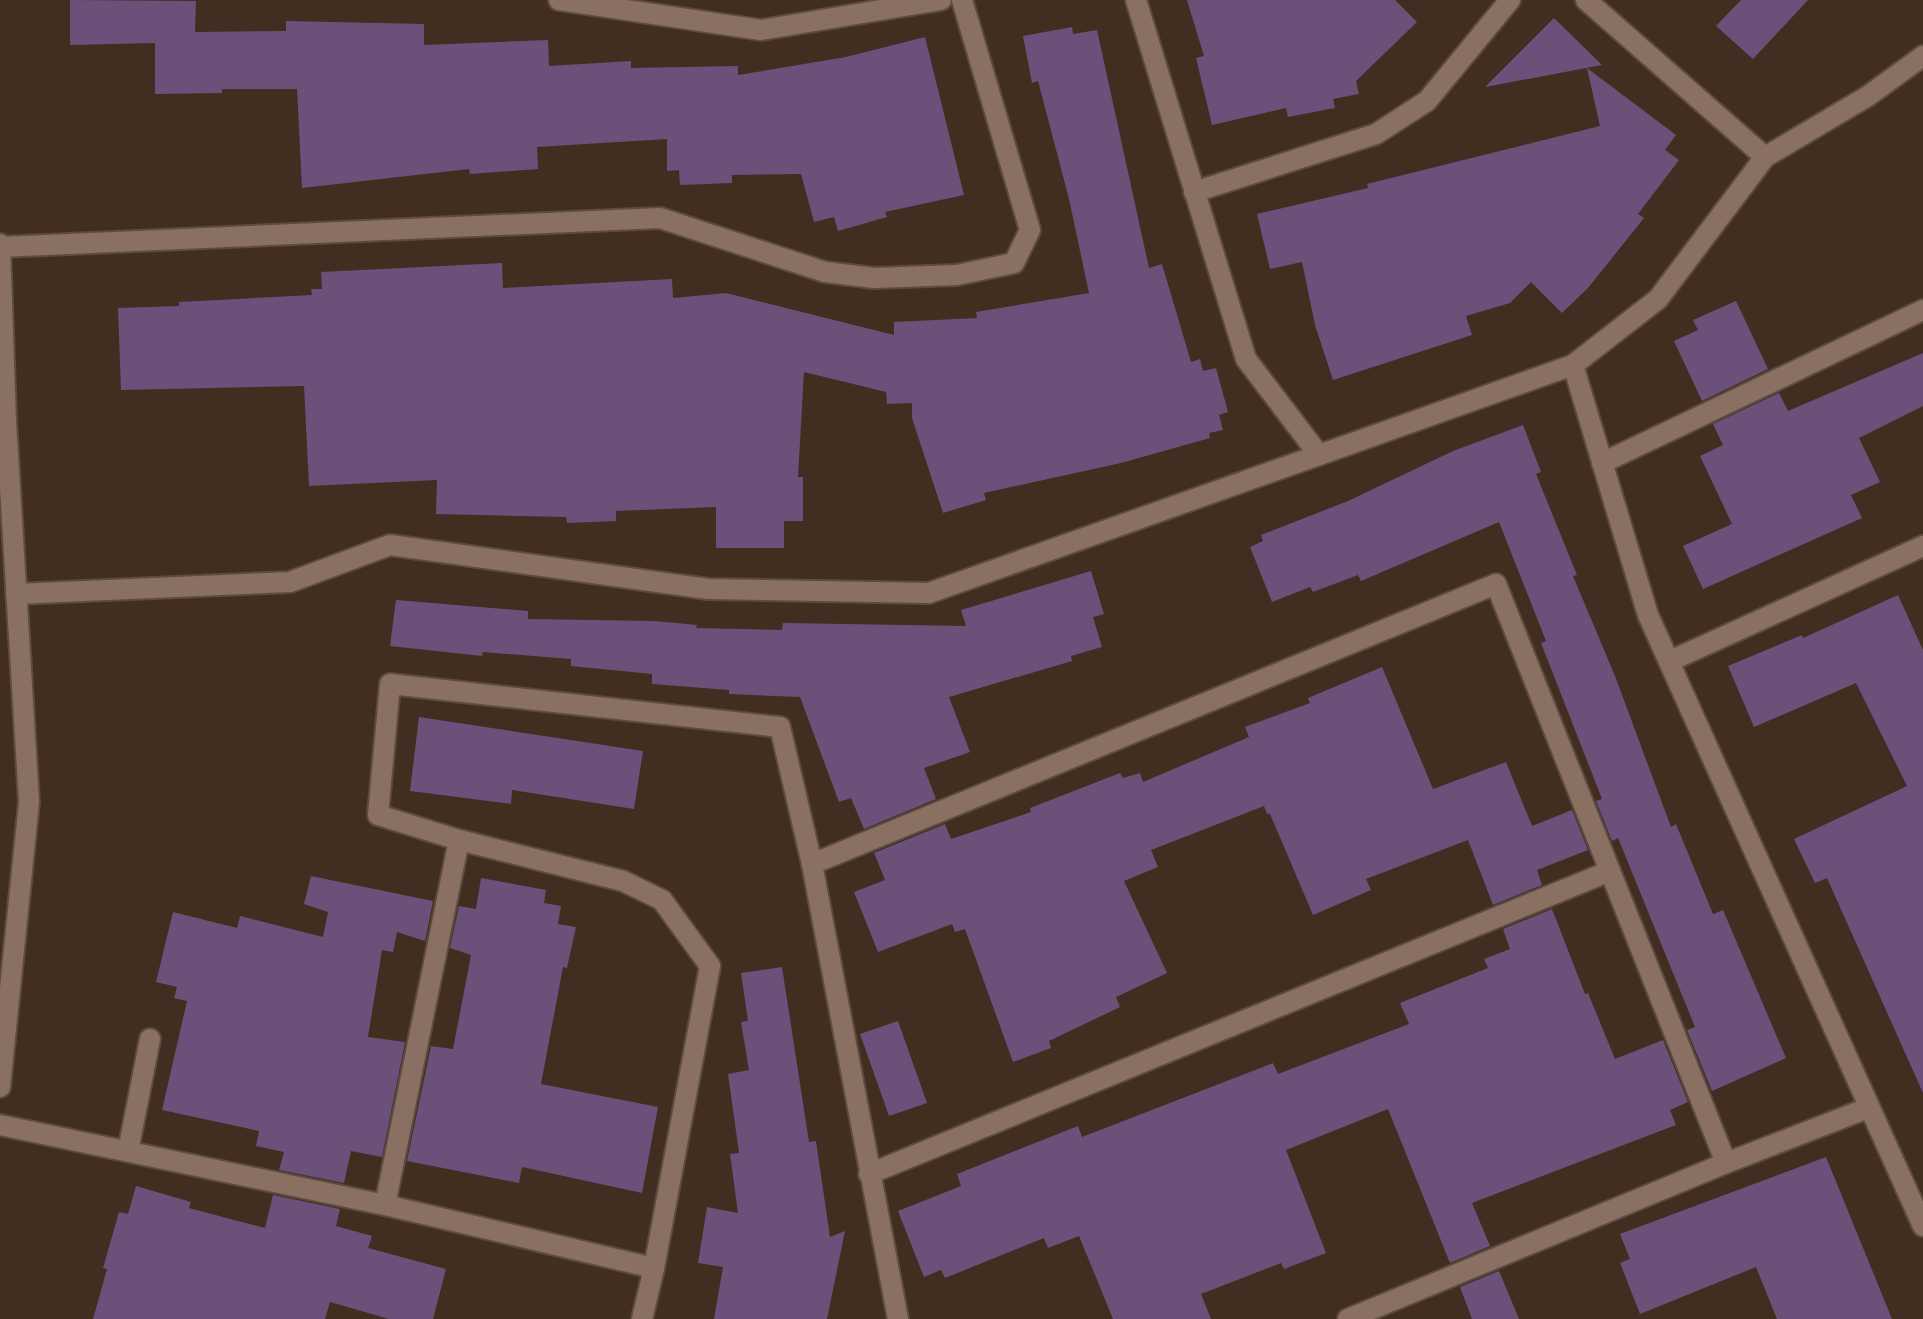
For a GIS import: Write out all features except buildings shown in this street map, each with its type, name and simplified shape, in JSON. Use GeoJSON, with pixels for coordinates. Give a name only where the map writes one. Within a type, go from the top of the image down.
{"type":"FeatureCollection","features":[{"type":"Feature","properties":{"kind":"street"},"geometry":{"type":"LineString","coordinates":[[559,0],[761,30],[941,0]]}},
{"type":"Feature","properties":{"kind":"street"},"geometry":{"type":"LineString","coordinates":[[0,1087],[29,802],[3,420],[0,246],[660,218],[837,274],[874,278],[957,275],[1014,263],[1030,230],[962,0]]}},
{"type":"Feature","properties":{"kind":"street"},"geometry":{"type":"LineString","coordinates":[[1136,0],[1246,359],[1319,455]]}},
{"type":"Feature","properties":{"kind":"street"},"geometry":{"type":"LineString","coordinates":[[1194,192],[1376,134],[1427,101],[1510,0]]}},
{"type":"Feature","properties":{"kind":"street"},"geometry":{"type":"LineString","coordinates":[[1586,0],[1765,157]]}},
{"type":"Feature","properties":{"kind":"street"},"geometry":{"type":"LineString","coordinates":[[16,594],[290,582],[390,545],[708,589],[929,593],[1573,365],[1658,299],[1765,157],[1868,96],[1923,56]]}},
{"type":"Feature","properties":{"kind":"street"},"geometry":{"type":"LineString","coordinates":[[1602,463],[1923,310]]}},
{"type":"Feature","properties":{"kind":"street"},"geometry":{"type":"LineString","coordinates":[[1573,365],[1648,615],[1923,1226]]}},
{"type":"Feature","properties":{"kind":"street"},"geometry":{"type":"LineString","coordinates":[[1670,661],[1923,546]]}},
{"type":"Feature","properties":{"kind":"street"},"geometry":{"type":"LineString","coordinates":[[812,864],[1496,584],[1726,1163]]}},
{"type":"Feature","properties":{"kind":"street"},"geometry":{"type":"LineString","coordinates":[[642,1319],[710,966],[662,900],[623,881],[459,840],[378,815],[390,684],[780,727],[812,864],[898,1319]]}},
{"type":"Feature","properties":{"kind":"street"},"geometry":{"type":"LineString","coordinates":[[385,1205],[459,840]]}},
{"type":"Feature","properties":{"kind":"street"},"geometry":{"type":"LineString","coordinates":[[869,1174],[1610,871]]}},
{"type":"Feature","properties":{"kind":"street"},"geometry":{"type":"LineString","coordinates":[[128,1151],[150,1039]]}},
{"type":"Feature","properties":{"kind":"street"},"geometry":{"type":"LineString","coordinates":[[1348,1319],[1726,1163],[1868,1108]]}},
{"type":"Feature","properties":{"kind":"street"},"geometry":{"type":"LineString","coordinates":[[0,1125],[385,1205],[654,1268]]}}]}
